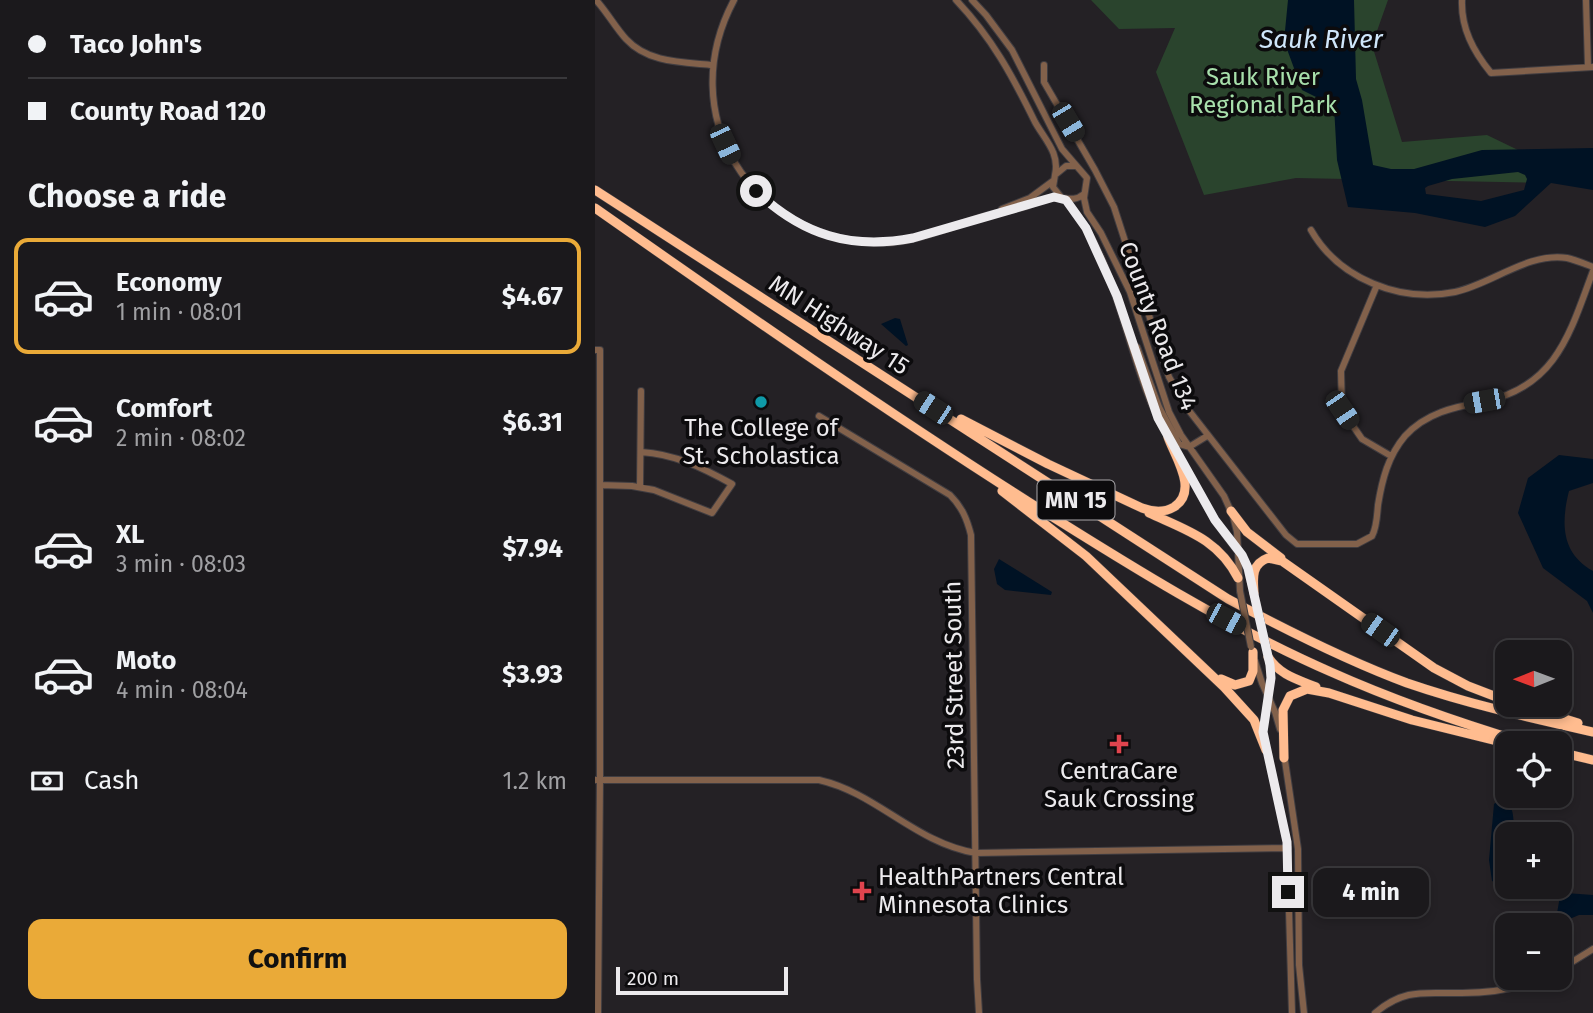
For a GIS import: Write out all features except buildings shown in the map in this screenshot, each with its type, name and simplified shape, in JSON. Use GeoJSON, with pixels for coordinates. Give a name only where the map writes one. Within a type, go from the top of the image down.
{"type":"FeatureCollection","features":[{"type":"Feature","properties":{"kind":"highway","name":"MN Highway 15"},"geometry":{"type":"LineString","coordinates":[[595,190],[1229,599],[1282,628],[1408,682],[1486,707],[1593,730]]}},
{"type":"Feature","properties":{"kind":"highway","name":"MN Highway 15"},"geometry":{"type":"LineString","coordinates":[[595,208],[942,447],[1133,567],[1265,641],[1374,691],[1495,733]]}},
{"type":"Feature","properties":{"kind":"highway"},"geometry":{"type":"LineString","coordinates":[[910,393],[1025,453],[1142,508],[1158,512],[1174,508],[1182,500],[1185,489],[1184,477],[1168,437]]}},
{"type":"Feature","properties":{"kind":"highway"},"geometry":{"type":"LineString","coordinates":[[942,447],[1086,556],[1203,666],[1254,719],[1266,750]]}},
{"type":"Feature","properties":{"kind":"highway"},"geometry":{"type":"LineString","coordinates":[[1116,496],[1215,546],[1226,557],[1238,578]]}},
{"type":"Feature","properties":{"kind":"highway"},"geometry":{"type":"LineString","coordinates":[[1231,511],[1247,532],[1288,564],[1434,668],[1495,696]]}},
{"type":"Feature","properties":{"kind":"highway"},"geometry":{"type":"LineString","coordinates":[[1255,597],[1254,572],[1261,561],[1268,558],[1288,564]]}},
{"type":"Feature","properties":{"kind":"highway"},"geometry":{"type":"LineString","coordinates":[[1203,666],[1226,683],[1243,685],[1249,681],[1253,671],[1252,650]]}},
{"type":"Feature","properties":{"kind":"highway"},"geometry":{"type":"LineString","coordinates":[[1268,656],[1285,674],[1331,694],[1412,720],[1495,741]]}},
{"type":"Feature","properties":{"kind":"highway"},"geometry":{"type":"LineString","coordinates":[[1285,758],[1283,722],[1286,701],[1294,693],[1303,690],[1331,694]]}},
{"type":"Feature","properties":{"kind":"highway"},"geometry":{"type":"LineString","coordinates":[[1558,718],[1593,730]]}},
{"type":"Feature","properties":{"kind":"highway"},"geometry":{"type":"LineString","coordinates":[[1572,755],[1593,760]]}},
{"type":"Feature","properties":{"kind":"street"},"geometry":{"type":"LineString","coordinates":[[596,0],[627,39],[641,51],[663,60],[713,65]]}},
{"type":"Feature","properties":{"kind":"street"},"geometry":{"type":"LineString","coordinates":[[734,0],[718,36],[713,65],[714,107],[733,160],[770,205],[800,225],[842,240],[890,242],[913,238],[998,212],[1030,198],[1054,178],[1061,167],[1076,166]]}},
{"type":"Feature","properties":{"kind":"street"},"geometry":{"type":"LineString","coordinates":[[956,0],[987,35],[1015,79],[1038,128],[1055,154],[1055,191],[1064,199]]}},
{"type":"Feature","properties":{"kind":"street"},"geometry":{"type":"LineString","coordinates":[[972,0],[1012,50],[1062,149],[1085,173],[1087,189],[1081,197],[1054,197],[998,212]]}},
{"type":"Feature","properties":{"kind":"street"},"geometry":{"type":"LineString","coordinates":[[1462,0],[1461,19],[1476,55],[1490,73],[1590,67],[1586,0]]}},
{"type":"Feature","properties":{"kind":"street"},"geometry":{"type":"LineString","coordinates":[[1044,65],[1044,82],[1114,206],[1169,377],[1187,408],[1286,535],[1297,544],[1357,544],[1372,536],[1383,480],[1391,456],[1411,430],[1431,416],[1454,407],[1512,393],[1548,368],[1570,334],[1593,269],[1566,258],[1535,261],[1456,292],[1408,294],[1358,277],[1319,244],[1311,230]]}},
{"type":"Feature","properties":{"kind":"street","name":"County Road 134"},"geometry":{"type":"LineString","coordinates":[[1087,189],[1084,198],[1087,212],[1121,271],[1165,404],[1236,523],[1240,591],[1252,650],[1280,725],[1297,837],[1299,965],[1304,1013]]}},
{"type":"Feature","properties":{"kind":"street","name":"County Road 134"},"geometry":{"type":"LineString","coordinates":[[1064,199],[1086,228],[1112,283],[1149,395],[1168,437],[1215,520],[1245,561],[1271,672],[1263,724],[1266,750],[1288,848],[1292,1013]]}},
{"type":"Feature","properties":{"kind":"street"},"geometry":{"type":"LineString","coordinates":[[1377,285],[1342,371],[1342,410],[1361,439],[1391,456]]}},
{"type":"Feature","properties":{"kind":"street"},"geometry":{"type":"LineString","coordinates":[[1127,327],[1167,424],[1179,444],[1189,447],[1207,436]]}},
{"type":"Feature","properties":{"kind":"street"},"geometry":{"type":"LineString","coordinates":[[597,350],[600,485],[597,634],[598,1013]]}},
{"type":"Feature","properties":{"kind":"street"},"geometry":{"type":"LineString","coordinates":[[640,487],[641,391]]}},
{"type":"Feature","properties":{"kind":"street","name":"23rd Street South"},"geometry":{"type":"LineString","coordinates":[[819,416],[950,495],[958,504],[971,535],[979,1013]]}},
{"type":"Feature","properties":{"kind":"street"},"geometry":{"type":"LineString","coordinates":[[600,485],[640,487],[661,492],[712,513],[732,484],[683,460],[641,452]]}},
{"type":"Feature","properties":{"kind":"street"},"geometry":{"type":"LineString","coordinates":[[598,780],[819,780],[858,794],[926,837],[950,848],[976,853],[1288,848]]}},
{"type":"Feature","properties":{"kind":"street"},"geometry":{"type":"LineString","coordinates":[[1572,962],[1593,949]]}},
{"type":"Feature","properties":{"kind":"street"},"geometry":{"type":"LineString","coordinates":[[1375,1013],[1394,999],[1417,992],[1497,990]]}},
{"type":"Feature","properties":{"kind":"green space","name":"Sauk River Regional Park"},"geometry":{"type":"Polygon","coordinates":[[[1091,0],[1388,0],[1372,45],[1402,142],[1487,135],[1518,150],[1551,183],[1296,178],[1204,195],[1156,72],[1175,28],[1119,29],[1091,0]]]}},
{"type":"Feature","properties":{"kind":"water","name":"Sauk River"},"geometry":{"type":"Polygon","coordinates":[[[1288,0],[1354,0],[1356,79],[1373,165],[1391,169],[1414,169],[1482,150],[1593,148],[1593,190],[1551,183],[1515,216],[1485,227],[1415,213],[1348,207],[1337,160],[1334,106],[1302,90],[1284,41],[1288,0]],[[1518,172],[1452,179],[1425,188],[1426,194],[1481,201],[1524,190],[1527,179],[1518,172]]]}},
{"type":"Feature","properties":{"kind":"water"},"geometry":{"type":"Polygon","coordinates":[[[895,318],[900,319],[908,345],[906,346],[881,324],[895,318]]]}},
{"type":"Feature","properties":{"kind":"water"},"geometry":{"type":"Polygon","coordinates":[[[1559,455],[1593,459],[1593,483],[1569,491],[1565,526],[1569,546],[1582,564],[1593,571],[1593,613],[1587,601],[1543,568],[1518,513],[1528,478],[1559,455]]]}},
{"type":"Feature","properties":{"kind":"water"},"geometry":{"type":"Polygon","coordinates":[[[999,559],[1052,592],[1051,595],[1005,590],[997,584],[994,569],[999,559]]]}},
{"type":"Feature","properties":{"kind":"water"},"geometry":{"type":"Polygon","coordinates":[[[1494,804],[1495,808],[1511,808],[1514,822],[1495,822],[1495,882],[1492,881],[1489,860],[1494,804]]]}},
{"type":"Feature","properties":{"kind":"water"},"geometry":{"type":"Polygon","coordinates":[[[1572,893],[1593,895],[1593,915],[1572,918],[1572,913],[1557,913],[1559,899],[1572,899],[1572,893]]]}},
{"type":"Feature","properties":{"kind":"place","name":"The College of St. Scholastica"},"geometry":{"type":"Point","coordinates":[761,402]}},
{"type":"Feature","properties":{"kind":"place","name":"CentraCare Sauk Crossing"},"geometry":{"type":"Point","coordinates":[1119,744]}},
{"type":"Feature","properties":{"kind":"place","name":"HealthPartners Central Minnesota Clinics"},"geometry":{"type":"Point","coordinates":[862,891]}},
{"type":"Feature","properties":{"kind":"route"},"geometry":{"type":"LineString","coordinates":[[756,191],[770,205],[800,225],[842,240],[862,242],[880,243],[913,238],[1054,197],[1066,200],[1081,218],[1122,308],[1158,418],[1215,520],[1242,555],[1248,568],[1270,665],[1271,678],[1263,732],[1287,842],[1288,892]]}}]}
